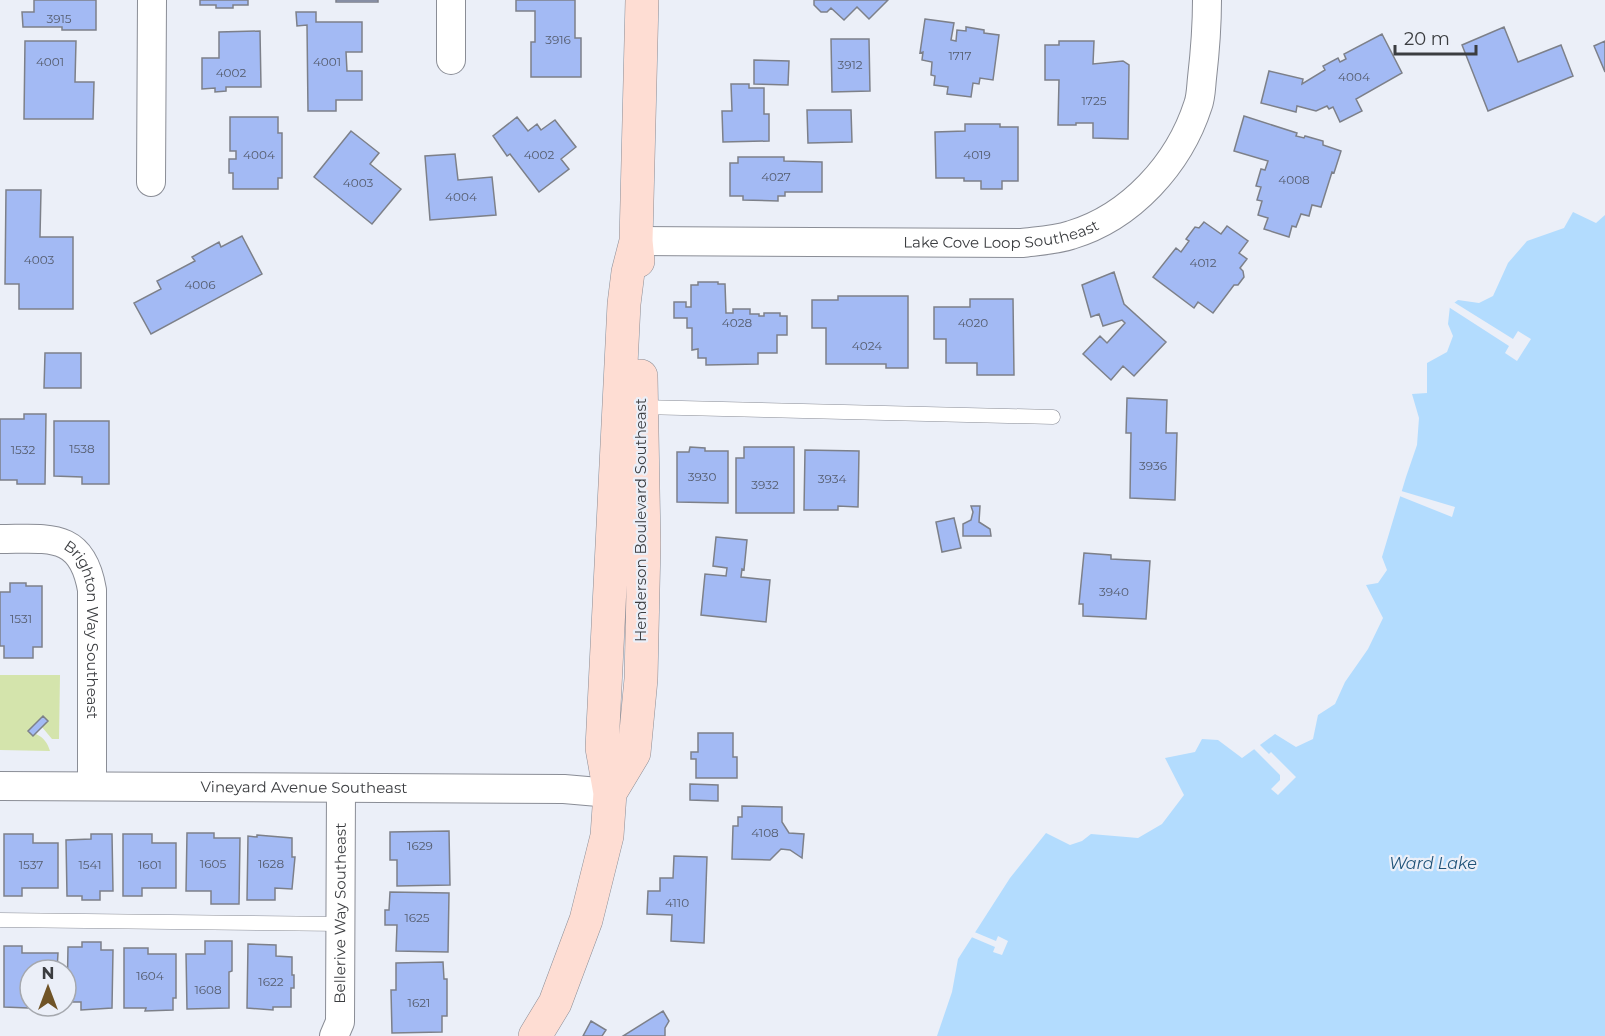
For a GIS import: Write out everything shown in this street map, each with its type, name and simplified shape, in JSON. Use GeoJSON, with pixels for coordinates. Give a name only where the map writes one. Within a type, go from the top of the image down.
{"type":"FeatureCollection","features":[{"type":"Feature","properties":{"kind":"main road","name":"Henderson Boulevard Southeast"},"geometry":{"type":"LineString","coordinates":[[610,792],[634,753],[641,679],[644,544],[639,272],[636,241],[642,0]]}},
{"type":"Feature","properties":{"kind":"main road","name":"Henderson Boulevard Southeast"},"geometry":{"type":"LineString","coordinates":[[535,1036],[555,1003],[586,920],[607,836],[610,792],[602,747],[612,537],[624,304],[628,272],[636,241]]}},
{"type":"Feature","properties":{"kind":"street"},"geometry":{"type":"LineString","coordinates":[[151,182],[152,0]]}},
{"type":"Feature","properties":{"kind":"street"},"geometry":{"type":"LineString","coordinates":[[451,0],[451,60]]}},
{"type":"Feature","properties":{"kind":"street","name":"Lake Cove Loop Southeast"},"geometry":{"type":"LineString","coordinates":[[636,241],[1022,243],[1071,236],[1110,219],[1139,195],[1165,169],[1186,136],[1199,103],[1206,44],[1207,0]]}},
{"type":"Feature","properties":{"kind":"street","name":"Brighton Way Southeast"},"geometry":{"type":"LineString","coordinates":[[0,539],[43,539],[62,542],[80,554],[89,571],[92,590],[92,786]]}},
{"type":"Feature","properties":{"kind":"street","name":"Vineyard Avenue Southeast"},"geometry":{"type":"LineString","coordinates":[[0,786],[564,789],[610,792]]}},
{"type":"Feature","properties":{"kind":"street","name":"Bellerive Way Southeast"},"geometry":{"type":"LineString","coordinates":[[334,1036],[340,1022],[341,788]]}},
{"type":"Feature","properties":{"kind":"lane"},"geometry":{"type":"LineString","coordinates":[[641,406],[1053,417]]}},
{"type":"Feature","properties":{"kind":"lane"},"geometry":{"type":"LineString","coordinates":[[0,920],[341,924]]}},
{"type":"Feature","properties":{"kind":"green space"},"geometry":{"type":"Polygon","coordinates":[[[0,675],[60,675],[59,739],[52,739],[42,727],[48,721],[29,731],[33,736],[36,734],[43,739],[50,751],[0,750],[0,675]]]}},
{"type":"Feature","properties":{"kind":"water","name":"Ward Lake"},"geometry":{"type":"Polygon","coordinates":[[[1573,212],[1596,223],[1605,215],[1605,1036],[937,1036],[952,992],[958,959],[1010,878],[1046,833],[1070,845],[1082,841],[1091,834],[1138,838],[1162,824],[1184,795],[1165,758],[1195,752],[1202,739],[1218,740],[1242,758],[1275,734],[1296,747],[1313,739],[1318,715],[1335,704],[1345,682],[1368,649],[1383,618],[1366,585],[1378,583],[1387,570],[1382,557],[1417,445],[1419,418],[1412,394],[1427,393],[1427,363],[1447,352],[1453,336],[1448,324],[1450,306],[1458,300],[1479,303],[1493,296],[1508,263],[1527,241],[1564,228],[1573,212]]]}},
{"type":"Feature","properties":{"kind":"pier"},"geometry":{"type":"Polygon","coordinates":[[[1452,301],[1513,339],[1518,331],[1531,339],[1517,361],[1505,353],[1509,346],[1447,306],[1452,301]]]}},
{"type":"Feature","properties":{"kind":"pier"},"geometry":{"type":"Polygon","coordinates":[[[1398,490],[1455,507],[1452,517],[1397,495],[1398,490]]]}},
{"type":"Feature","properties":{"kind":"pier"},"geometry":{"type":"Polygon","coordinates":[[[1258,743],[1269,754],[1271,752],[1296,777],[1278,795],[1271,789],[1280,780],[1280,775],[1252,747],[1258,743]]]}},
{"type":"Feature","properties":{"kind":"pier"},"geometry":{"type":"Polygon","coordinates":[[[972,931],[996,941],[998,936],[1008,941],[1002,955],[993,952],[995,947],[969,936],[972,931]]]}},
{"type":"Feature","properties":{"kind":"building"},"geometry":{"type":"Polygon","coordinates":[[[34,0],[96,0],[96,30],[23,27],[22,12],[34,12],[34,0]]]}},
{"type":"Feature","properties":{"kind":"building"},"geometry":{"type":"Polygon","coordinates":[[[200,0],[248,0],[248,5],[216,8],[216,5],[200,5],[200,0]]]}},
{"type":"Feature","properties":{"kind":"building"},"geometry":{"type":"Polygon","coordinates":[[[336,0],[378,0],[378,2],[336,2],[336,0]]]}},
{"type":"Feature","properties":{"kind":"building"},"geometry":{"type":"Polygon","coordinates":[[[516,0],[575,0],[575,38],[581,38],[581,77],[531,77],[531,42],[535,42],[535,11],[516,11],[516,0]]]}},
{"type":"Feature","properties":{"kind":"building"},"geometry":{"type":"Polygon","coordinates":[[[814,0],[888,0],[869,19],[857,7],[844,20],[831,8],[827,12],[821,12],[814,5],[814,0]]]}},
{"type":"Feature","properties":{"kind":"building"},"geometry":{"type":"Polygon","coordinates":[[[296,12],[316,12],[316,22],[362,22],[362,52],[346,52],[347,71],[362,71],[362,100],[336,100],[336,111],[308,111],[307,25],[297,26],[296,12]]]}},
{"type":"Feature","properties":{"kind":"building"},"geometry":{"type":"Polygon","coordinates":[[[925,19],[954,23],[951,40],[956,41],[957,30],[966,31],[966,27],[999,35],[993,80],[980,78],[979,84],[973,83],[971,97],[947,94],[948,87],[934,85],[935,76],[931,75],[932,62],[922,60],[923,52],[920,53],[925,19]]]}},
{"type":"Feature","properties":{"kind":"building"},"geometry":{"type":"Polygon","coordinates":[[[1504,27],[1518,62],[1561,45],[1573,76],[1488,111],[1462,45],[1504,27]]]}},
{"type":"Feature","properties":{"kind":"building"},"geometry":{"type":"Polygon","coordinates":[[[260,31],[261,87],[226,87],[226,91],[215,92],[215,88],[202,89],[202,58],[219,58],[219,32],[260,31]]]}},
{"type":"Feature","properties":{"kind":"building"},"geometry":{"type":"Polygon","coordinates":[[[1382,34],[1402,73],[1356,99],[1362,111],[1340,122],[1333,107],[1329,109],[1327,106],[1316,111],[1297,106],[1296,112],[1261,103],[1269,71],[1303,79],[1302,84],[1325,70],[1323,66],[1338,58],[1340,62],[1346,59],[1344,54],[1382,34]]]}},
{"type":"Feature","properties":{"kind":"building"},"geometry":{"type":"Polygon","coordinates":[[[831,39],[869,39],[870,91],[832,92],[831,39]]]}},
{"type":"Feature","properties":{"kind":"building"},"geometry":{"type":"Polygon","coordinates":[[[25,41],[76,41],[75,82],[94,82],[93,119],[24,119],[25,41]]]}},
{"type":"Feature","properties":{"kind":"building"},"geometry":{"type":"Polygon","coordinates":[[[1059,41],[1094,41],[1093,64],[1123,61],[1129,65],[1128,139],[1093,138],[1093,123],[1058,125],[1059,80],[1045,80],[1045,45],[1059,45],[1059,41]]]}},
{"type":"Feature","properties":{"kind":"building"},"geometry":{"type":"Polygon","coordinates":[[[1605,41],[1605,72],[1594,46],[1605,41]]]}},
{"type":"Feature","properties":{"kind":"building"},"geometry":{"type":"Polygon","coordinates":[[[754,60],[789,61],[788,85],[754,84],[754,60]]]}},
{"type":"Feature","properties":{"kind":"building"},"geometry":{"type":"Polygon","coordinates":[[[731,84],[749,84],[749,88],[764,88],[764,114],[769,114],[769,141],[723,142],[722,111],[732,111],[731,84]]]}},
{"type":"Feature","properties":{"kind":"building"},"geometry":{"type":"Polygon","coordinates":[[[807,110],[851,110],[852,142],[808,143],[807,110]]]}},
{"type":"Feature","properties":{"kind":"building"},"geometry":{"type":"Polygon","coordinates":[[[1244,116],[1297,133],[1296,136],[1323,141],[1323,145],[1341,151],[1321,207],[1312,205],[1309,216],[1301,214],[1296,227],[1292,226],[1289,237],[1264,229],[1268,218],[1258,215],[1262,201],[1257,200],[1261,187],[1256,186],[1261,169],[1265,170],[1268,161],[1234,151],[1244,116]]]}},
{"type":"Feature","properties":{"kind":"building"},"geometry":{"type":"Polygon","coordinates":[[[230,117],[278,117],[278,133],[282,133],[282,178],[278,178],[278,189],[233,189],[233,173],[229,173],[229,159],[236,159],[236,151],[230,151],[230,117]]]}},
{"type":"Feature","properties":{"kind":"building"},"geometry":{"type":"Polygon","coordinates":[[[517,117],[528,131],[537,124],[541,130],[555,120],[576,147],[561,159],[569,169],[539,192],[510,154],[507,156],[493,136],[517,117]]]}},
{"type":"Feature","properties":{"kind":"building"},"geometry":{"type":"Polygon","coordinates":[[[965,124],[1000,124],[1000,127],[1018,127],[1018,181],[1002,181],[1002,189],[981,189],[981,181],[964,181],[964,178],[936,178],[935,132],[965,131],[965,124]]]}},
{"type":"Feature","properties":{"kind":"building"},"geometry":{"type":"Polygon","coordinates":[[[351,131],[379,153],[370,164],[401,189],[372,224],[314,177],[351,131]]]}},
{"type":"Feature","properties":{"kind":"building"},"geometry":{"type":"Polygon","coordinates":[[[455,154],[458,180],[492,177],[496,215],[430,220],[425,156],[455,154]]]}},
{"type":"Feature","properties":{"kind":"building"},"geometry":{"type":"Polygon","coordinates":[[[738,157],[784,157],[784,161],[822,162],[822,192],[785,192],[785,196],[778,196],[778,201],[743,200],[743,196],[730,196],[730,163],[738,163],[738,157]]]}},
{"type":"Feature","properties":{"kind":"building"},"geometry":{"type":"Polygon","coordinates":[[[6,190],[41,190],[40,237],[73,237],[73,309],[19,309],[19,284],[5,284],[6,190]]]}},
{"type":"Feature","properties":{"kind":"building"},"geometry":{"type":"Polygon","coordinates":[[[1204,222],[1221,234],[1227,226],[1248,241],[1239,253],[1247,259],[1240,268],[1244,277],[1238,285],[1234,285],[1213,313],[1198,302],[1194,308],[1153,277],[1176,248],[1181,252],[1189,241],[1186,239],[1195,227],[1199,228],[1204,222]]]}},
{"type":"Feature","properties":{"kind":"building"},"geometry":{"type":"Polygon","coordinates":[[[242,236],[262,274],[151,334],[134,303],[161,289],[157,281],[195,261],[192,257],[219,242],[221,247],[242,236]]]}},
{"type":"Feature","properties":{"kind":"building"},"geometry":{"type":"Polygon","coordinates":[[[1114,272],[1124,304],[1166,342],[1134,376],[1123,366],[1111,380],[1083,354],[1100,336],[1107,343],[1125,323],[1122,320],[1103,326],[1099,314],[1091,317],[1082,285],[1114,272]]]}},
{"type":"Feature","properties":{"kind":"building"},"geometry":{"type":"Polygon","coordinates":[[[698,282],[725,284],[726,313],[733,313],[733,309],[750,309],[750,314],[759,314],[759,316],[764,316],[764,313],[780,313],[780,316],[787,316],[787,335],[777,335],[777,353],[758,353],[758,364],[706,365],[706,358],[698,358],[698,349],[692,350],[692,328],[687,328],[687,318],[674,318],[674,302],[686,302],[686,307],[691,307],[691,285],[698,285],[698,282]]]}},
{"type":"Feature","properties":{"kind":"building"},"geometry":{"type":"Polygon","coordinates":[[[838,296],[908,296],[908,368],[886,368],[886,364],[826,364],[826,328],[812,328],[812,300],[838,300],[838,296]]]}},
{"type":"Feature","properties":{"kind":"building"},"geometry":{"type":"Polygon","coordinates":[[[970,299],[1013,299],[1014,375],[977,375],[977,363],[946,363],[946,339],[934,339],[934,307],[970,307],[970,299]]]}},
{"type":"Feature","properties":{"kind":"building"},"geometry":{"type":"Polygon","coordinates":[[[45,353],[81,353],[81,388],[44,388],[45,353]]]}},
{"type":"Feature","properties":{"kind":"building"},"geometry":{"type":"Polygon","coordinates":[[[1127,398],[1167,400],[1166,433],[1177,433],[1175,500],[1130,498],[1131,433],[1126,433],[1127,398]]]}},
{"type":"Feature","properties":{"kind":"building"},"geometry":{"type":"Polygon","coordinates":[[[24,414],[46,414],[45,484],[17,484],[17,480],[0,480],[0,419],[24,419],[24,414]]]}},
{"type":"Feature","properties":{"kind":"building"},"geometry":{"type":"Polygon","coordinates":[[[54,421],[109,421],[109,484],[82,484],[82,477],[54,476],[54,421]]]}},
{"type":"Feature","properties":{"kind":"building"},"geometry":{"type":"Polygon","coordinates":[[[690,447],[705,448],[705,451],[728,451],[728,503],[677,502],[677,452],[689,452],[690,447]]]}},
{"type":"Feature","properties":{"kind":"building"},"geometry":{"type":"Polygon","coordinates":[[[744,447],[794,447],[794,513],[736,513],[736,458],[744,458],[744,447]]]}},
{"type":"Feature","properties":{"kind":"building"},"geometry":{"type":"Polygon","coordinates":[[[805,450],[859,451],[858,507],[838,506],[838,510],[804,510],[805,450]]]}},
{"type":"Feature","properties":{"kind":"building"},"geometry":{"type":"Polygon","coordinates":[[[971,506],[980,506],[979,522],[990,529],[991,536],[963,536],[963,524],[971,520],[973,512],[971,506]]]}},
{"type":"Feature","properties":{"kind":"building"},"geometry":{"type":"Polygon","coordinates":[[[954,518],[961,548],[942,552],[936,522],[954,518]]]}},
{"type":"Feature","properties":{"kind":"building"},"geometry":{"type":"Polygon","coordinates":[[[716,537],[747,540],[744,570],[742,569],[741,577],[770,580],[766,622],[701,615],[705,574],[726,576],[727,568],[713,566],[716,537]]]}},
{"type":"Feature","properties":{"kind":"building"},"geometry":{"type":"Polygon","coordinates":[[[1084,553],[1111,555],[1111,559],[1150,561],[1146,619],[1083,616],[1083,604],[1079,604],[1084,553]]]}},
{"type":"Feature","properties":{"kind":"building"},"geometry":{"type":"Polygon","coordinates":[[[10,583],[42,586],[42,647],[33,647],[33,658],[4,658],[4,646],[0,646],[0,592],[10,592],[10,583]]]}},
{"type":"Feature","properties":{"kind":"building"},"geometry":{"type":"Polygon","coordinates":[[[43,716],[48,721],[33,736],[28,731],[43,716]]]}},
{"type":"Feature","properties":{"kind":"building"},"geometry":{"type":"Polygon","coordinates":[[[698,733],[733,733],[733,757],[737,757],[737,778],[696,778],[696,759],[691,759],[691,752],[698,752],[698,733]]]}},
{"type":"Feature","properties":{"kind":"building"},"geometry":{"type":"Polygon","coordinates":[[[690,784],[718,785],[718,801],[690,800],[690,784]]]}},
{"type":"Feature","properties":{"kind":"building"},"geometry":{"type":"Polygon","coordinates":[[[742,806],[782,807],[782,822],[789,833],[804,834],[802,858],[790,850],[781,849],[770,860],[732,859],[733,826],[738,826],[738,817],[742,817],[742,806]]]}},
{"type":"Feature","properties":{"kind":"building"},"geometry":{"type":"Polygon","coordinates":[[[449,831],[450,885],[397,886],[397,860],[390,860],[390,832],[449,831]]]}},
{"type":"Feature","properties":{"kind":"building"},"geometry":{"type":"Polygon","coordinates":[[[187,833],[214,833],[214,838],[240,838],[239,904],[211,904],[211,891],[186,891],[187,833]]]}},
{"type":"Feature","properties":{"kind":"building"},"geometry":{"type":"Polygon","coordinates":[[[4,834],[33,834],[33,843],[58,843],[58,888],[22,888],[22,896],[4,896],[4,834]]]}},
{"type":"Feature","properties":{"kind":"building"},"geometry":{"type":"Polygon","coordinates":[[[91,834],[112,834],[113,891],[100,891],[100,900],[82,900],[82,896],[67,896],[66,840],[91,839],[91,834]]]}},
{"type":"Feature","properties":{"kind":"building"},"geometry":{"type":"Polygon","coordinates":[[[123,834],[152,834],[152,843],[176,843],[176,888],[142,888],[142,896],[123,896],[123,834]]]}},
{"type":"Feature","properties":{"kind":"building"},"geometry":{"type":"Polygon","coordinates":[[[257,835],[292,838],[292,857],[295,857],[292,889],[275,888],[275,900],[247,900],[248,836],[257,837],[257,835]]]}},
{"type":"Feature","properties":{"kind":"building"},"geometry":{"type":"Polygon","coordinates":[[[674,856],[707,857],[704,943],[671,941],[672,915],[647,914],[648,891],[660,891],[660,878],[673,878],[674,856]]]}},
{"type":"Feature","properties":{"kind":"building"},"geometry":{"type":"Polygon","coordinates":[[[390,892],[449,893],[448,952],[396,951],[397,925],[385,925],[385,910],[389,910],[390,892]]]}},
{"type":"Feature","properties":{"kind":"building"},"geometry":{"type":"Polygon","coordinates":[[[205,941],[232,941],[229,1008],[187,1009],[186,954],[205,954],[205,941]]]}},
{"type":"Feature","properties":{"kind":"building"},"geometry":{"type":"Polygon","coordinates":[[[82,942],[101,942],[101,950],[113,950],[112,1008],[81,1010],[81,1002],[78,1002],[78,958],[68,958],[68,947],[82,947],[82,942]]]}},
{"type":"Feature","properties":{"kind":"building"},"geometry":{"type":"Polygon","coordinates":[[[248,944],[276,945],[276,956],[292,957],[294,988],[291,988],[291,1007],[273,1007],[273,1010],[247,1008],[248,944]]]}},
{"type":"Feature","properties":{"kind":"building"},"geometry":{"type":"Polygon","coordinates":[[[4,946],[22,946],[22,953],[58,953],[58,958],[18,958],[18,1008],[4,1007],[4,946]]]}},
{"type":"Feature","properties":{"kind":"building"},"geometry":{"type":"Polygon","coordinates":[[[124,948],[148,948],[148,954],[176,954],[176,998],[173,998],[173,1010],[145,1011],[146,1008],[124,1008],[124,948]]]}},
{"type":"Feature","properties":{"kind":"building"},"geometry":{"type":"Polygon","coordinates":[[[443,962],[444,979],[447,979],[447,1016],[442,1016],[442,1032],[392,1033],[391,990],[396,990],[396,963],[443,962]]]}},
{"type":"Feature","properties":{"kind":"building"},"geometry":{"type":"Polygon","coordinates":[[[663,1011],[669,1021],[665,1028],[665,1036],[623,1036],[663,1011]]]}},
{"type":"Feature","properties":{"kind":"building"},"geometry":{"type":"Polygon","coordinates":[[[591,1021],[606,1030],[602,1036],[583,1036],[591,1021]]]}}]}
